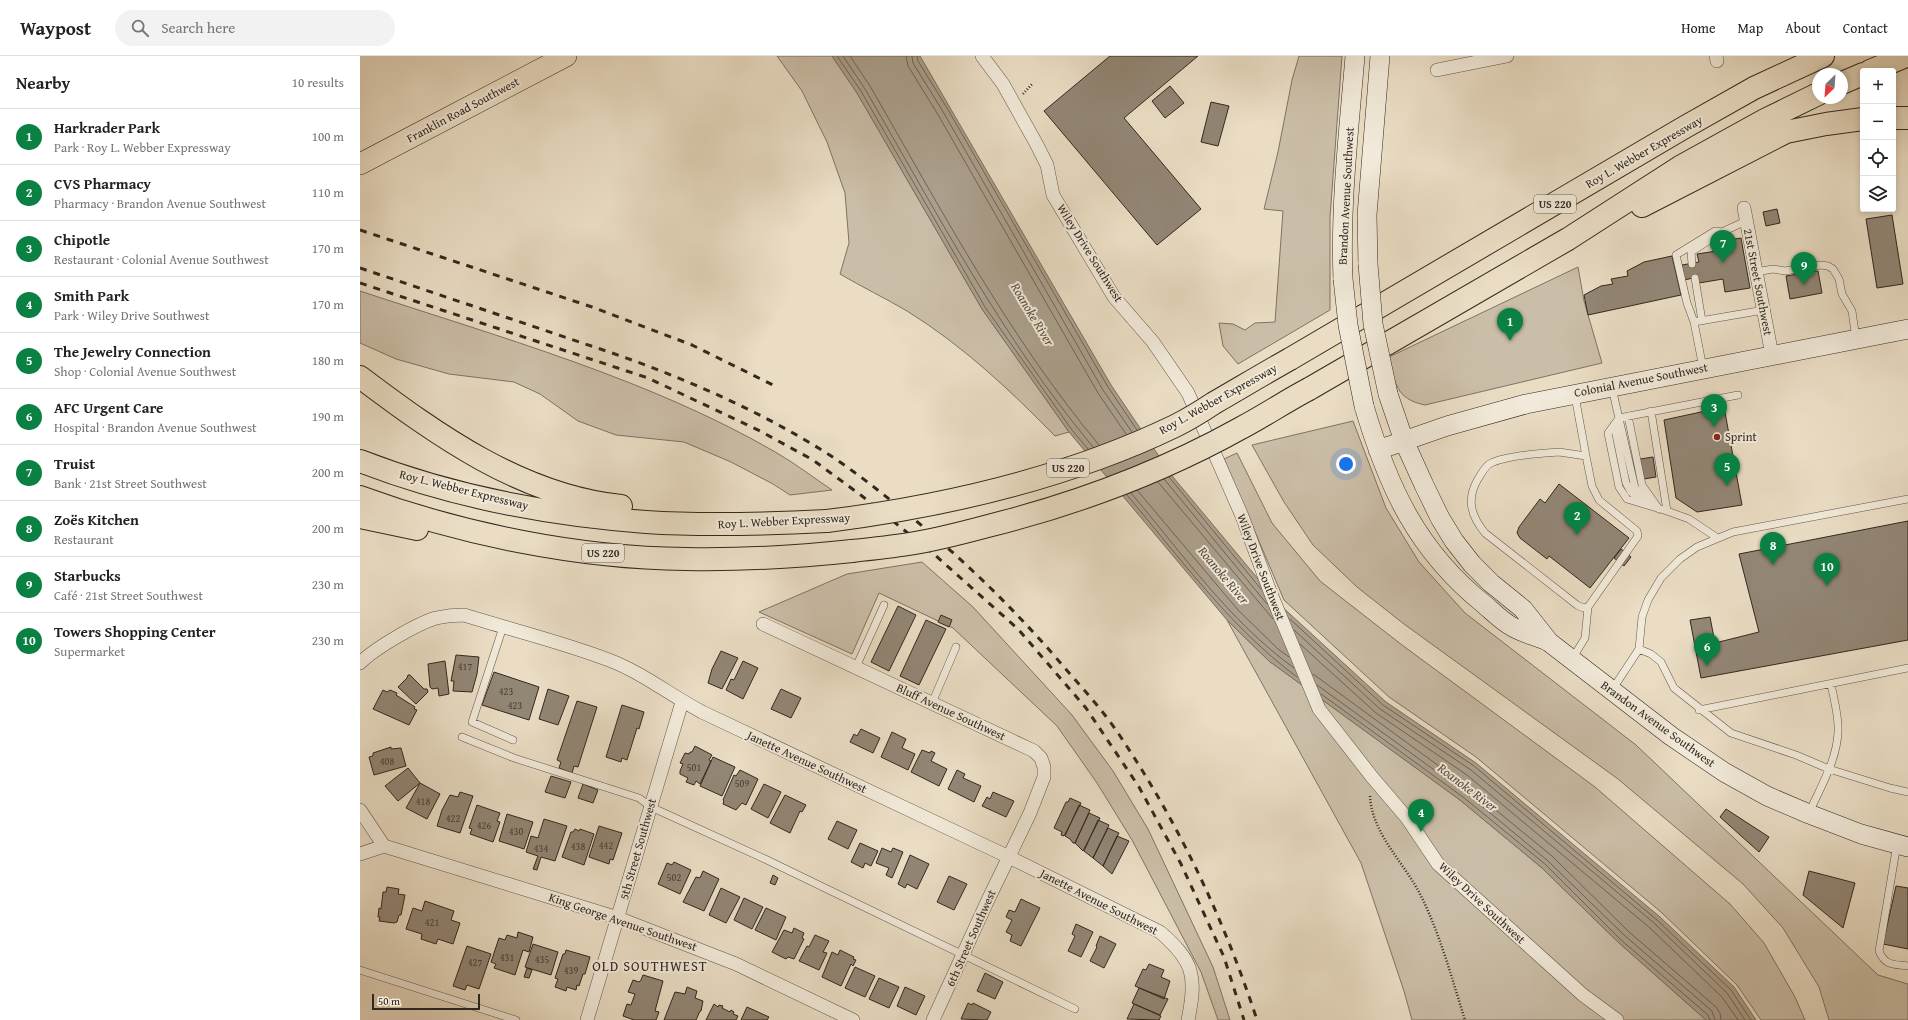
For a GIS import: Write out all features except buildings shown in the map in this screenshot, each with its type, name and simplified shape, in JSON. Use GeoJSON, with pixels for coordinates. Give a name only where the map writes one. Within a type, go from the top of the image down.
{"type":"FeatureCollection","features":[{"type":"Feature","properties":{"kind":"highway","name":"Roy L. Webber Expressway"},"geometry":{"type":"LineString","coordinates":[[360,461],[413,479],[470,494],[548,511],[646,522],[755,524],[827,521],[891,513],[948,502],[1057,472],[1104,456],[1177,425],[1685,127],[1754,88],[1823,56]]}},
{"type":"Feature","properties":{"kind":"highway"},"geometry":{"type":"LineString","coordinates":[[1877,68],[1906,56]]}},
{"type":"Feature","properties":{"kind":"highway"},"geometry":{"type":"LineString","coordinates":[[1848,80],[1860,75]]}},
{"type":"Feature","properties":{"kind":"highway","name":"US 220"},"geometry":{"type":"LineString","coordinates":[[360,497],[416,516],[522,541],[575,550],[684,559],[792,557],[852,551],[909,544],[960,534],[1012,520],[1091,496],[1136,478],[1192,453],[1241,428],[1568,239],[1680,167],[1765,120],[1812,97]]}},
{"type":"Feature","properties":{"kind":"highway"},"geometry":{"type":"LineString","coordinates":[[1896,118],[1908,118]]}},
{"type":"Feature","properties":{"kind":"highway"},"geometry":{"type":"LineString","coordinates":[[1568,239],[1625,215],[1786,132],[1860,119]]}},
{"type":"Feature","properties":{"kind":"highway"},"geometry":{"type":"LineString","coordinates":[[360,377],[442,436],[486,462],[534,484],[565,495],[604,505],[755,524]]}},
{"type":"Feature","properties":{"kind":"highway"},"geometry":{"type":"LineString","coordinates":[[360,517],[464,540],[512,546],[575,550]]}},
{"type":"Feature","properties":{"kind":"main road","name":"Franklin Road Southwest"},"geometry":{"type":"LineString","coordinates":[[360,164],[566,56]]}},
{"type":"Feature","properties":{"kind":"main road","name":"Brandon Avenue Southwest"},"geometry":{"type":"LineString","coordinates":[[1355,56],[1344,200],[1342,242],[1343,279],[1348,325],[1364,406],[1378,450],[1407,516],[1435,558],[1471,594],[1511,626],[1549,642]]}},
{"type":"Feature","properties":{"kind":"main road","name":"Brandon Avenue Southwest"},"geometry":{"type":"LineString","coordinates":[[1380,56],[1368,215],[1368,264],[1374,324],[1388,394],[1404,441],[1440,518],[1454,541],[1472,564],[1486,578],[1523,609],[1549,642],[1671,736],[1724,772],[1767,796],[1809,814],[1861,834],[1903,845]]}},
{"type":"Feature","properties":{"kind":"main road","name":"Colonial Avenue Southwest"},"geometry":{"type":"LineString","coordinates":[[1378,450],[1486,414],[1574,393],[1908,329]]}},
{"type":"Feature","properties":{"kind":"street","name":"Wiley Drive Southwest"},"geometry":{"type":"LineString","coordinates":[[982,56],[1003,84],[1037,145],[1047,165],[1053,195],[1114,297],[1150,337],[1188,393],[1242,516],[1271,594],[1319,709],[1372,777],[1407,818],[1438,864],[1583,995],[1618,1020]]}},
{"type":"Feature","properties":{"kind":"street"},"geometry":{"type":"LineString","coordinates":[[1437,70],[1506,56]]}},
{"type":"Feature","properties":{"kind":"street","name":"21st Street Southwest"},"geometry":{"type":"LineString","coordinates":[[1745,214],[1772,355]]}},
{"type":"Feature","properties":{"kind":"street","name":"Janette Avenue Southwest"},"geometry":{"type":"LineString","coordinates":[[360,663],[387,644],[434,619],[449,615],[464,615],[609,660],[640,674],[682,702],[1009,857],[1160,932],[1176,945],[1184,956],[1193,980],[1194,995],[1188,1020]]}},
{"type":"Feature","properties":{"kind":"street","name":"Bluff Avenue Southwest"},"geometry":{"type":"LineString","coordinates":[[763,624],[1034,751],[1041,758],[1044,767],[1044,777],[1030,813],[1009,857]]}},
{"type":"Feature","properties":{"kind":"street","name":"5th Street Southwest"},"geometry":{"type":"LineString","coordinates":[[587,1020],[682,702]]}},
{"type":"Feature","properties":{"kind":"street"},"geometry":{"type":"LineString","coordinates":[[360,810],[384,846],[360,854]]}},
{"type":"Feature","properties":{"kind":"street","name":"King George Avenue Southwest"},"geometry":{"type":"LineString","coordinates":[[384,846],[618,918],[736,964],[853,1020]]}},
{"type":"Feature","properties":{"kind":"street","name":"6th Street Southwest"},"geometry":{"type":"LineString","coordinates":[[933,1020],[1009,857]]}},
{"type":"Feature","properties":{"kind":"lane"},"geometry":{"type":"LineString","coordinates":[[1692,264],[1691,252],[1722,232],[1745,214]]}},
{"type":"Feature","properties":{"kind":"lane"},"geometry":{"type":"LineString","coordinates":[[1698,322],[1687,303],[1676,255],[1715,231],[1722,232]]}},
{"type":"Feature","properties":{"kind":"lane"},"geometry":{"type":"LineString","coordinates":[[1756,272],[1773,269],[1785,271],[1821,265],[1828,266],[1833,270],[1839,279],[1842,294],[1852,311],[1856,339]]}},
{"type":"Feature","properties":{"kind":"lane"},"geometry":{"type":"LineString","coordinates":[[1695,278],[1703,368]]}},
{"type":"Feature","properties":{"kind":"lane"},"geometry":{"type":"LineString","coordinates":[[1698,322],[1764,310]]}},
{"type":"Feature","properties":{"kind":"lane"},"geometry":{"type":"LineString","coordinates":[[1612,386],[1635,488],[1655,508]]}},
{"type":"Feature","properties":{"kind":"lane"},"geometry":{"type":"LineString","coordinates":[[1571,659],[1585,638],[1588,607],[1638,536],[1637,531],[1633,527],[1600,500],[1592,486],[1574,393]]}},
{"type":"Feature","properties":{"kind":"lane"},"geometry":{"type":"LineString","coordinates":[[1716,537],[1690,519],[1627,499],[1619,487],[1608,433],[1619,418],[1738,395]]}},
{"type":"Feature","properties":{"kind":"lane"},"geometry":{"type":"LineString","coordinates":[[1651,411],[1667,511]]}},
{"type":"Feature","properties":{"kind":"lane"},"geometry":{"type":"LineString","coordinates":[[1628,416],[1642,485],[1655,508]]}},
{"type":"Feature","properties":{"kind":"lane"},"geometry":{"type":"LineString","coordinates":[[1586,456],[1559,452],[1524,455],[1492,463],[1482,472],[1472,488],[1470,501],[1476,522],[1485,533],[1577,605],[1583,608],[1588,607]]}},
{"type":"Feature","properties":{"kind":"lane"},"geometry":{"type":"LineString","coordinates":[[1612,690],[1639,649],[1642,633],[1642,618],[1648,600],[1661,578],[1680,559],[1697,547],[1716,537],[1733,532],[1908,500]]}},
{"type":"Feature","properties":{"kind":"lane"},"geometry":{"type":"LineString","coordinates":[[856,667],[884,605]]}},
{"type":"Feature","properties":{"kind":"lane"},"geometry":{"type":"LineString","coordinates":[[503,627],[472,722],[513,740]]}},
{"type":"Feature","properties":{"kind":"lane"},"geometry":{"type":"LineString","coordinates":[[932,703],[956,647]]}},
{"type":"Feature","properties":{"kind":"lane"},"geometry":{"type":"LineString","coordinates":[[1639,649],[1651,654],[1661,662],[1674,688],[1731,733],[1796,755],[1829,769],[1908,792]]}},
{"type":"Feature","properties":{"kind":"lane"},"geometry":{"type":"LineString","coordinates":[[1700,710],[1908,668]]}},
{"type":"Feature","properties":{"kind":"lane"},"geometry":{"type":"LineString","coordinates":[[1809,814],[1829,769],[1836,748],[1838,732],[1831,684]]}},
{"type":"Feature","properties":{"kind":"lane"},"geometry":{"type":"LineString","coordinates":[[462,737],[514,758],[639,798],[651,807],[767,860],[1076,1009]]}},
{"type":"Feature","properties":{"kind":"lane"},"geometry":{"type":"LineString","coordinates":[[1903,845],[1879,951],[1882,959],[1889,964],[1908,966]]}},
{"type":"Feature","properties":{"kind":"lane"},"geometry":{"type":"LineString","coordinates":[[360,970],[516,1020]]}},
{"type":"Feature","properties":{"kind":"path"},"geometry":{"type":"LineString","coordinates":[[1372,777],[1370,798],[1372,813],[1378,828],[1410,876],[1422,898],[1443,948],[1465,1020]]}},
{"type":"Feature","properties":{"kind":"shaded area"},"geometry":{"type":"Polygon","coordinates":[[[777,56],[832,56],[857,93],[982,309],[1069,432],[1055,436],[1003,385],[947,338],[907,311],[840,274],[849,243],[845,193],[827,142],[802,91],[777,56]]]}},
{"type":"Feature","properties":{"kind":"shaded area"},"geometry":{"type":"Polygon","coordinates":[[[1299,56],[1342,56],[1330,217],[1330,310],[1238,364],[1223,346],[1219,323],[1233,324],[1245,330],[1255,323],[1275,322],[1283,211],[1264,209],[1278,152],[1292,80],[1299,56]]]}},
{"type":"Feature","properties":{"kind":"shaded area"},"geometry":{"type":"Polygon","coordinates":[[[1578,267],[1584,301],[1602,363],[1425,405],[1415,402],[1402,394],[1395,382],[1389,357],[1578,267]]]}},
{"type":"Feature","properties":{"kind":"shaded area"},"geometry":{"type":"Polygon","coordinates":[[[360,291],[520,343],[626,381],[678,403],[728,427],[777,453],[832,490],[790,495],[773,484],[731,462],[684,442],[616,435],[578,421],[540,394],[514,382],[449,374],[396,359],[360,343],[360,291]]]}},
{"type":"Feature","properties":{"kind":"shaded area"},"geometry":{"type":"Polygon","coordinates":[[[1353,421],[1386,508],[1419,562],[1465,613],[1636,745],[1878,975],[1908,984],[1908,1020],[1829,1020],[1819,987],[1783,928],[1743,884],[1618,779],[1404,624],[1357,587],[1313,545],[1284,502],[1252,445],[1353,421]]]}},
{"type":"Feature","properties":{"kind":"shaded area"},"geometry":{"type":"Polygon","coordinates":[[[1237,453],[1272,523],[1320,581],[1402,645],[1595,787],[1730,904],[1764,943],[1795,997],[1805,1020],[1761,1020],[1737,985],[1661,912],[1476,757],[1389,697],[1284,600],[1224,459],[1237,453]]]}},
{"type":"Feature","properties":{"kind":"shaded area"},"geometry":{"type":"Polygon","coordinates":[[[922,562],[973,607],[1072,715],[1113,771],[1148,829],[1213,967],[1230,1020],[1218,1020],[1201,972],[1132,840],[1097,783],[1057,726],[953,628],[879,593],[852,654],[759,612],[847,574],[922,562]]]}},
{"type":"Feature","properties":{"kind":"shaded area"},"geometry":{"type":"Polygon","coordinates":[[[1227,620],[1269,661],[1460,800],[1542,868],[1618,942],[1706,1020],[1412,1020],[1404,991],[1361,863],[1227,620]]]}},
{"type":"Feature","properties":{"kind":"water","name":"Roanoke River"},"geometry":{"type":"Polygon","coordinates":[[[832,56],[920,56],[1111,385],[1173,477],[1279,604],[1386,702],[1476,763],[1660,917],[1734,987],[1756,1020],[1706,1020],[1618,942],[1542,868],[1460,800],[1269,661],[1227,620],[1069,432],[982,309],[857,93],[832,56]]]}},
{"type":"Feature","properties":{"kind":"railway"},"geometry":{"type":"LineString","coordinates":[[360,230],[592,307],[692,345],[777,387]]}},
{"type":"Feature","properties":{"kind":"railway"},"geometry":{"type":"LineString","coordinates":[[360,268],[615,354],[698,386],[724,398],[777,424],[828,454],[870,484],[940,541],[1025,623],[1088,694],[1117,732],[1145,775],[1183,842],[1200,876],[1231,947],[1257,1020]]}},
{"type":"Feature","properties":{"kind":"railway"},"geometry":{"type":"LineString","coordinates":[[360,283],[648,378],[760,431],[813,460],[862,496],[936,556],[1018,629],[1086,708],[1139,787],[1181,864],[1224,957],[1244,1020]]}},
{"type":"Feature","properties":{"kind":"place","name":"Truist"},"geometry":{"type":"Point","coordinates":[1723,263]}},
{"type":"Feature","properties":{"kind":"place","name":"Starbucks"},"geometry":{"type":"Point","coordinates":[1804,285]}},
{"type":"Feature","properties":{"kind":"place","name":"Harkrader Park"},"geometry":{"type":"Point","coordinates":[1510,341]}},
{"type":"Feature","properties":{"kind":"place","name":"Chipotle"},"geometry":{"type":"Point","coordinates":[1714,427]}},
{"type":"Feature","properties":{"kind":"place","name":"Sprint"},"geometry":{"type":"Point","coordinates":[1717,437]}},
{"type":"Feature","properties":{"kind":"place","name":"The Jewelry Connection"},"geometry":{"type":"Point","coordinates":[1727,486]}},
{"type":"Feature","properties":{"kind":"place","name":"CVS Pharmacy"},"geometry":{"type":"Point","coordinates":[1577,535]}},
{"type":"Feature","properties":{"kind":"place","name":"Zoës Kitchen"},"geometry":{"type":"Point","coordinates":[1773,565]}},
{"type":"Feature","properties":{"kind":"place","name":"Towers Shopping Center"},"geometry":{"type":"Point","coordinates":[1827,586]}},
{"type":"Feature","properties":{"kind":"place","name":"AFC Urgent Care"},"geometry":{"type":"Point","coordinates":[1707,666]}},
{"type":"Feature","properties":{"kind":"place","name":"Smith Park"},"geometry":{"type":"Point","coordinates":[1421,832]}},
{"type":"Feature","properties":{"kind":"district","name":"OLD SOUTHWEST"},"geometry":{"type":"Point","coordinates":[650,966]}}]}
